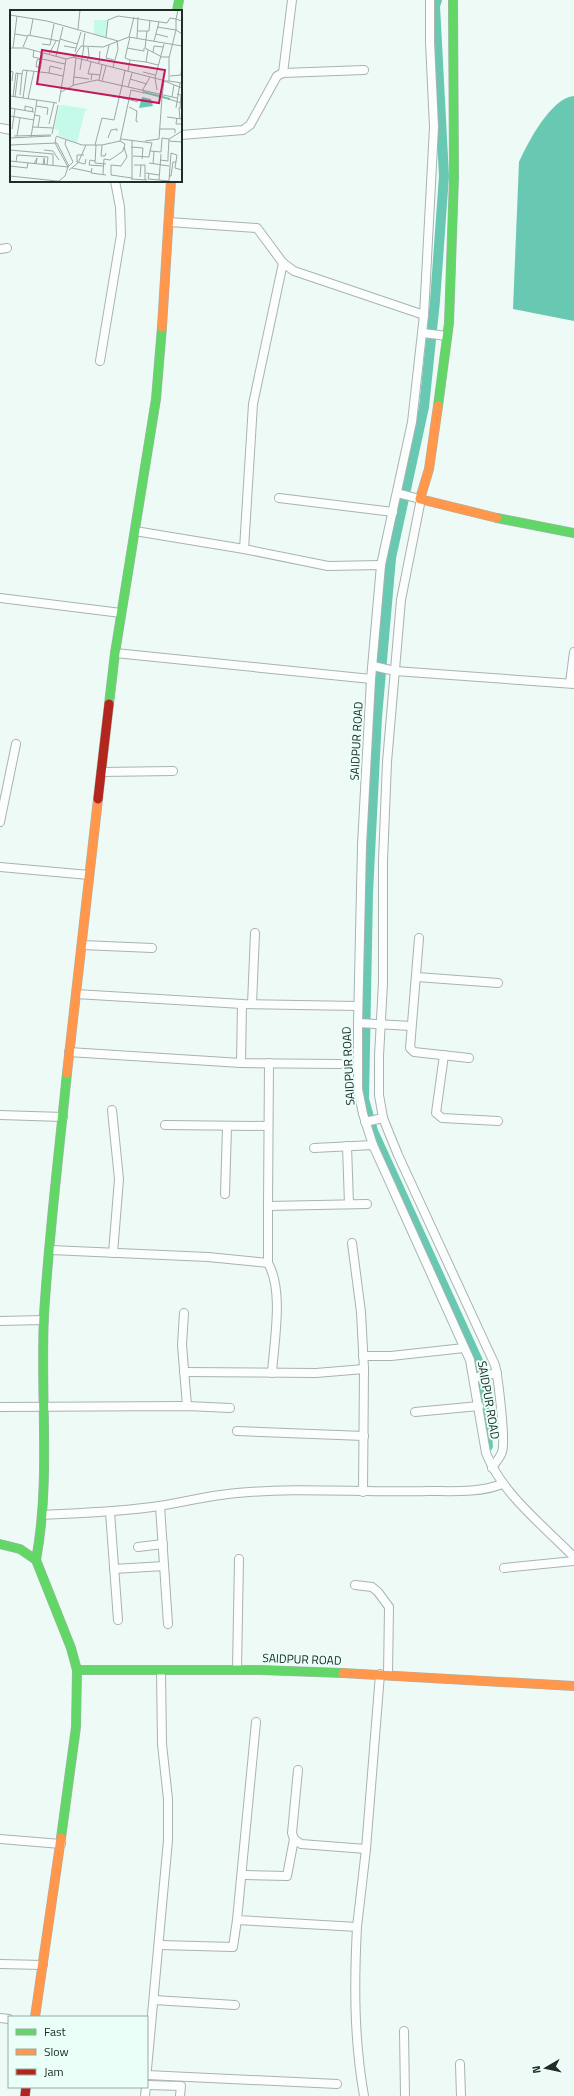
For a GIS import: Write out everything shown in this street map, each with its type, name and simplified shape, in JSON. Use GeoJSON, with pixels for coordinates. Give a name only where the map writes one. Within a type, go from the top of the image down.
{"type":"FeatureCollection","features":[{"type":"Feature","properties":{"kind":"main road"},"geometry":{"type":"LineString","coordinates":[[177,10],[179,0]]}},
{"type":"Feature","properties":{"kind":"main road"},"geometry":{"type":"LineString","coordinates":[[453,0],[454,177],[445,336],[429,469],[419,498],[522,524],[574,533]]}},
{"type":"Feature","properties":{"kind":"main road"},"geometry":{"type":"LineString","coordinates":[[36,1560],[40,1540],[42,1515],[44,1320],[69,1052],[115,653],[156,399],[169,222],[170,182]]}},
{"type":"Feature","properties":{"kind":"main road"},"geometry":{"type":"LineString","coordinates":[[0,1544],[15,1546],[27,1552],[36,1560],[71,1648],[77,1670],[76,1727],[61,1844],[35,2016]]}},
{"type":"Feature","properties":{"kind":"main road","name":"SAIDPUR ROAD"},"geometry":{"type":"LineString","coordinates":[[77,1670],[237,1670],[384,1674],[574,1686]]}},
{"type":"Feature","properties":{"kind":"street"},"geometry":{"type":"LineString","coordinates":[[283,73],[292,0]]}},
{"type":"Feature","properties":{"kind":"street","name":"SAIDPUR ROAD"},"geometry":{"type":"LineString","coordinates":[[430,0],[430,42],[434,127],[424,315],[426,333],[401,494],[393,512],[381,565],[375,667],[371,679],[362,846],[358,1006],[360,1023],[358,1089],[360,1102],[373,1145],[470,1360],[476,1377],[486,1453],[492,1468],[502,1484],[574,1557]]}},
{"type":"Feature","properties":{"kind":"street"},"geometry":{"type":"LineString","coordinates":[[182,135],[243,130],[250,124],[278,76],[283,73],[364,70]]}},
{"type":"Feature","properties":{"kind":"street"},"geometry":{"type":"LineString","coordinates":[[0,128],[10,130]]}},
{"type":"Feature","properties":{"kind":"street"},"geometry":{"type":"LineString","coordinates":[[100,361],[121,235],[120,207],[114,182]]}},
{"type":"Feature","properties":{"kind":"street"},"geometry":{"type":"LineString","coordinates":[[169,222],[257,228],[283,263],[294,271],[424,315]]}},
{"type":"Feature","properties":{"kind":"street"},"geometry":{"type":"LineString","coordinates":[[244,549],[253,404],[283,263]]}},
{"type":"Feature","properties":{"kind":"street"},"geometry":{"type":"LineString","coordinates":[[426,333],[445,336]]}},
{"type":"Feature","properties":{"kind":"street"},"geometry":{"type":"LineString","coordinates":[[401,494],[419,498],[403,585],[393,671],[387,762],[378,1024],[381,1118],[494,1373],[503,1448],[492,1468]]}},
{"type":"Feature","properties":{"kind":"street"},"geometry":{"type":"LineString","coordinates":[[279,498],[393,512]]}},
{"type":"Feature","properties":{"kind":"street"},"geometry":{"type":"LineString","coordinates":[[135,532],[244,549],[328,566],[381,565]]}},
{"type":"Feature","properties":{"kind":"street"},"geometry":{"type":"LineString","coordinates":[[0,598],[121,613]]}},
{"type":"Feature","properties":{"kind":"street"},"geometry":{"type":"LineString","coordinates":[[375,667],[393,671],[572,684],[574,652]]}},
{"type":"Feature","properties":{"kind":"street"},"geometry":{"type":"LineString","coordinates":[[115,653],[371,679]]}},
{"type":"Feature","properties":{"kind":"street"},"geometry":{"type":"LineString","coordinates":[[0,822],[16,744]]}},
{"type":"Feature","properties":{"kind":"street"},"geometry":{"type":"LineString","coordinates":[[101,772],[173,771]]}},
{"type":"Feature","properties":{"kind":"street"},"geometry":{"type":"LineString","coordinates":[[0,867],[89,875]]}},
{"type":"Feature","properties":{"kind":"street"},"geometry":{"type":"LineString","coordinates":[[252,1004],[255,933]]}},
{"type":"Feature","properties":{"kind":"street"},"geometry":{"type":"LineString","coordinates":[[419,938],[409,1044],[411,1051],[468,1058]]}},
{"type":"Feature","properties":{"kind":"street"},"geometry":{"type":"LineString","coordinates":[[82,945],[152,948]]}},
{"type":"Feature","properties":{"kind":"street"},"geometry":{"type":"LineString","coordinates":[[416,977],[498,983]]}},
{"type":"Feature","properties":{"kind":"street"},"geometry":{"type":"LineString","coordinates":[[76,994],[242,1004],[358,1006]]}},
{"type":"Feature","properties":{"kind":"street"},"geometry":{"type":"LineString","coordinates":[[241,1063],[242,1004]]}},
{"type":"Feature","properties":{"kind":"street"},"geometry":{"type":"LineString","coordinates":[[360,1023],[411,1026]]}},
{"type":"Feature","properties":{"kind":"street"},"geometry":{"type":"LineString","coordinates":[[69,1052],[241,1063],[340,1064]]}},
{"type":"Feature","properties":{"kind":"street"},"geometry":{"type":"LineString","coordinates":[[444,1055],[436,1113],[442,1118],[498,1122]]}},
{"type":"Feature","properties":{"kind":"street"},"geometry":{"type":"LineString","coordinates":[[269,1063],[268,1263],[274,1273],[277,1297],[272,1373]]}},
{"type":"Feature","properties":{"kind":"street"},"geometry":{"type":"LineString","coordinates":[[112,1110],[119,1179],[113,1252]]}},
{"type":"Feature","properties":{"kind":"street"},"geometry":{"type":"LineString","coordinates":[[0,1115],[63,1117]]}},
{"type":"Feature","properties":{"kind":"street"},"geometry":{"type":"LineString","coordinates":[[366,1121],[381,1118]]}},
{"type":"Feature","properties":{"kind":"street"},"geometry":{"type":"LineString","coordinates":[[165,1125],[227,1127],[268,1126]]}},
{"type":"Feature","properties":{"kind":"street"},"geometry":{"type":"LineString","coordinates":[[225,1194],[227,1127]]}},
{"type":"Feature","properties":{"kind":"street"},"geometry":{"type":"LineString","coordinates":[[314,1148],[373,1145]]}},
{"type":"Feature","properties":{"kind":"street"},"geometry":{"type":"LineString","coordinates":[[347,1146],[348,1204]]}},
{"type":"Feature","properties":{"kind":"street"},"geometry":{"type":"LineString","coordinates":[[268,1206],[367,1204]]}},
{"type":"Feature","properties":{"kind":"street"},"geometry":{"type":"LineString","coordinates":[[352,1243],[361,1312],[364,1369],[363,1492]]}},
{"type":"Feature","properties":{"kind":"street"},"geometry":{"type":"LineString","coordinates":[[51,1250],[208,1257],[268,1263]]}},
{"type":"Feature","properties":{"kind":"street"},"geometry":{"type":"LineString","coordinates":[[184,1313],[182,1345],[187,1406]]}},
{"type":"Feature","properties":{"kind":"street"},"geometry":{"type":"LineString","coordinates":[[0,1321],[44,1320]]}},
{"type":"Feature","properties":{"kind":"street"},"geometry":{"type":"LineString","coordinates":[[363,1356],[391,1356],[464,1348]]}},
{"type":"Feature","properties":{"kind":"street"},"geometry":{"type":"LineString","coordinates":[[184,1372],[316,1373],[364,1369]]}},
{"type":"Feature","properties":{"kind":"street"},"geometry":{"type":"LineString","coordinates":[[476,1377],[494,1373]]}},
{"type":"Feature","properties":{"kind":"street"},"geometry":{"type":"LineString","coordinates":[[0,1407],[187,1406],[230,1408]]}},
{"type":"Feature","properties":{"kind":"street"},"geometry":{"type":"LineString","coordinates":[[415,1412],[479,1406]]}},
{"type":"Feature","properties":{"kind":"street"},"geometry":{"type":"LineString","coordinates":[[237,1431],[364,1436]]}},
{"type":"Feature","properties":{"kind":"street"},"geometry":{"type":"LineString","coordinates":[[42,1515],[110,1512],[160,1506],[236,1493],[320,1490],[363,1492],[487,1489],[502,1484]]}},
{"type":"Feature","properties":{"kind":"street"},"geometry":{"type":"LineString","coordinates":[[160,1506],[168,1624]]}},
{"type":"Feature","properties":{"kind":"street"},"geometry":{"type":"LineString","coordinates":[[110,1512],[118,1620]]}},
{"type":"Feature","properties":{"kind":"street"},"geometry":{"type":"LineString","coordinates":[[138,1547],[163,1544]]}},
{"type":"Feature","properties":{"kind":"street"},"geometry":{"type":"LineString","coordinates":[[237,1670],[239,1559]]}},
{"type":"Feature","properties":{"kind":"street"},"geometry":{"type":"LineString","coordinates":[[504,1568],[574,1561]]}},
{"type":"Feature","properties":{"kind":"street"},"geometry":{"type":"LineString","coordinates":[[114,1569],[164,1566]]}},
{"type":"Feature","properties":{"kind":"street"},"geometry":{"type":"LineString","coordinates":[[355,1585],[372,1587],[378,1592],[389,1607],[384,1674],[357,1927],[354,1989],[357,2052],[364,2096]]}},
{"type":"Feature","properties":{"kind":"street"},"geometry":{"type":"LineString","coordinates":[[148,2059],[160,1945],[168,1840],[168,1799],[162,1744],[161,1671]]}},
{"type":"Feature","properties":{"kind":"street"},"geometry":{"type":"LineString","coordinates":[[160,1945],[233,1947],[243,1874],[256,1722]]}},
{"type":"Feature","properties":{"kind":"street"},"geometry":{"type":"LineString","coordinates":[[243,1874],[287,1876],[294,1839],[292,1833],[298,1770]]}},
{"type":"Feature","properties":{"kind":"street"},"geometry":{"type":"LineString","coordinates":[[0,1839],[61,1844]]}},
{"type":"Feature","properties":{"kind":"street"},"geometry":{"type":"LineString","coordinates":[[294,1839],[301,1844],[366,1849]]}},
{"type":"Feature","properties":{"kind":"street"},"geometry":{"type":"LineString","coordinates":[[237,1920],[357,1927]]}},
{"type":"Feature","properties":{"kind":"street"},"geometry":{"type":"LineString","coordinates":[[0,1964],[43,1965]]}},
{"type":"Feature","properties":{"kind":"street"},"geometry":{"type":"LineString","coordinates":[[154,2000],[235,2005]]}},
{"type":"Feature","properties":{"kind":"street"},"geometry":{"type":"LineString","coordinates":[[404,2031],[404,2096]]}},
{"type":"Feature","properties":{"kind":"street"},"geometry":{"type":"LineString","coordinates":[[460,2064],[461,2096]]}},
{"type":"Feature","properties":{"kind":"street"},"geometry":{"type":"LineString","coordinates":[[148,2076],[337,2084]]}},
{"type":"Feature","properties":{"kind":"street"},"geometry":{"type":"LineString","coordinates":[[148,2086],[181,2086],[180,2096]]}},
{"type":"Feature","properties":{"kind":"shaded area"},"geometry":{"type":"Polygon","coordinates":[[[574,96],[574,321],[513,309],[519,162],[534,133],[549,112],[557,104],[574,96]]]}},
{"type":"Feature","properties":{"kind":"waterway"},"geometry":{"type":"LineString","coordinates":[[437,0],[435,6],[444,176],[435,301],[424,407],[391,558],[377,717],[368,893],[364,1099],[373,1131],[479,1363],[488,1446]]}},
{"type":"Feature","properties":{"kind":"traffic: fast"},"geometry":{"type":"LineString","coordinates":[[177,10],[179,0]]}},
{"type":"Feature","properties":{"kind":"traffic: fast"},"geometry":{"type":"LineString","coordinates":[[438,406],[449,323],[454,177],[453,0]]}},
{"type":"Feature","properties":{"kind":"traffic: fast"},"geometry":{"type":"LineString","coordinates":[[109,704],[115,653],[156,399],[162,327]]}},
{"type":"Feature","properties":{"kind":"traffic: fast"},"geometry":{"type":"LineString","coordinates":[[497,518],[574,533]]}},
{"type":"Feature","properties":{"kind":"traffic: fast"},"geometry":{"type":"LineString","coordinates":[[36,1560],[43,1499],[44,1469],[44,1315],[51,1224],[67,1073]]}},
{"type":"Feature","properties":{"kind":"traffic: fast"},"geometry":{"type":"LineString","coordinates":[[0,1544],[20,1549],[36,1560],[71,1648],[77,1670],[76,1727],[61,1838]]}},
{"type":"Feature","properties":{"kind":"traffic: fast"},"geometry":{"type":"LineString","coordinates":[[77,1670],[260,1670],[343,1673]]}},
{"type":"Feature","properties":{"kind":"traffic: slow"},"geometry":{"type":"LineString","coordinates":[[162,327],[171,182]]}},
{"type":"Feature","properties":{"kind":"traffic: slow"},"geometry":{"type":"LineString","coordinates":[[438,406],[429,469],[420,499],[497,518]]}},
{"type":"Feature","properties":{"kind":"traffic: slow"},"geometry":{"type":"LineString","coordinates":[[67,1073],[98,799]]}},
{"type":"Feature","properties":{"kind":"traffic: slow"},"geometry":{"type":"LineString","coordinates":[[343,1673],[574,1686]]}},
{"type":"Feature","properties":{"kind":"traffic: slow"},"geometry":{"type":"LineString","coordinates":[[35,2016],[61,1838]]}},
{"type":"Feature","properties":{"kind":"traffic: jam"},"geometry":{"type":"LineString","coordinates":[[98,799],[109,704]]}},
{"type":"Feature","properties":{"kind":"traffic: jam"},"geometry":{"type":"LineString","coordinates":[[25,2096],[26,2088]]}}]}
